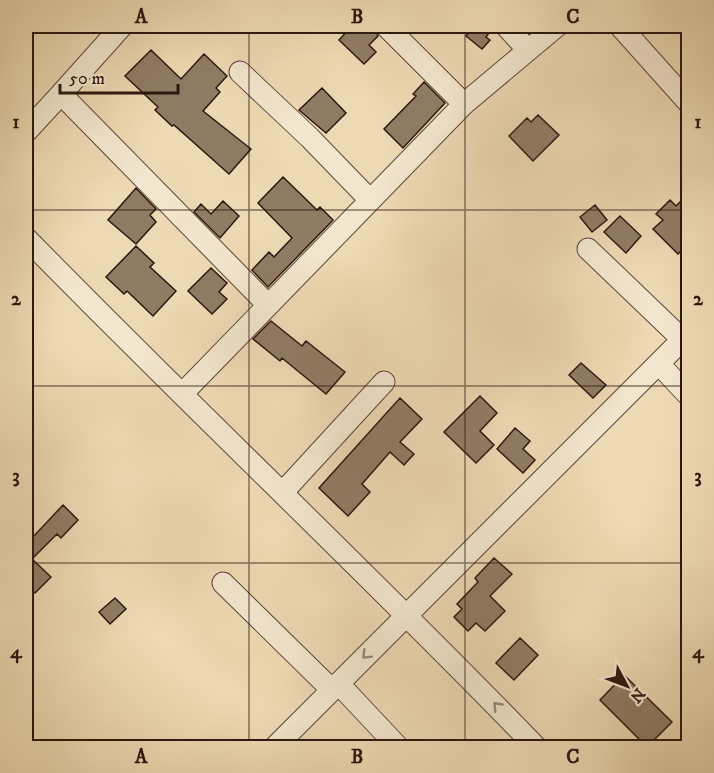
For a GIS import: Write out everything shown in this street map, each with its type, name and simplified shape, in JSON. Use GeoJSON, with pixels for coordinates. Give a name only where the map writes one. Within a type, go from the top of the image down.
{"type":"FeatureCollection","features":[{"type":"Feature","properties":{"kind":"street"},"geometry":{"type":"LineString","coordinates":[[26,132],[122,26]]}},
{"type":"Feature","properties":{"kind":"street"},"geometry":{"type":"LineString","coordinates":[[386,26],[464,104]]}},
{"type":"Feature","properties":{"kind":"street"},"geometry":{"type":"LineString","coordinates":[[506,26],[528,50]]}},
{"type":"Feature","properties":{"kind":"street"},"geometry":{"type":"LineString","coordinates":[[183,393],[464,104],[557,26]]}},
{"type":"Feature","properties":{"kind":"street"},"geometry":{"type":"LineString","coordinates":[[620,26],[688,102]]}},
{"type":"Feature","properties":{"kind":"street"},"geometry":{"type":"LineString","coordinates":[[240,72],[310,138],[370,200]]}},
{"type":"Feature","properties":{"kind":"street"},"geometry":{"type":"LineString","coordinates":[[61,94],[268,305]]}},
{"type":"Feature","properties":{"kind":"street"},"geometry":{"type":"LineString","coordinates":[[26,240],[96,312],[183,393],[408,614],[537,747]]}},
{"type":"Feature","properties":{"kind":"street"},"geometry":{"type":"LineString","coordinates":[[274,747],[686,337],[588,249]]}},
{"type":"Feature","properties":{"kind":"street"},"geometry":{"type":"LineString","coordinates":[[658,364],[688,395]]}},
{"type":"Feature","properties":{"kind":"street"},"geometry":{"type":"LineString","coordinates":[[283,492],[384,382]]}},
{"type":"Feature","properties":{"kind":"street"},"geometry":{"type":"LineString","coordinates":[[223,583],[399,747]]}},
{"type":"Feature","properties":{"kind":"building"},"geometry":{"type":"Polygon","coordinates":[[[352,26],[374,26],[378,36],[369,45],[376,52],[364,64],[339,40],[352,26]]]}},
{"type":"Feature","properties":{"kind":"building"},"geometry":{"type":"Polygon","coordinates":[[[475,26],[494,26],[486,37],[490,40],[482,49],[466,36],[475,26]]]}},
{"type":"Feature","properties":{"kind":"building"},"geometry":{"type":"Polygon","coordinates":[[[151,50],[181,79],[204,54],[227,76],[216,88],[220,92],[203,111],[251,149],[229,174],[155,110],[158,107],[125,76],[151,50]]]}},
{"type":"Feature","properties":{"kind":"building"},"geometry":{"type":"Polygon","coordinates":[[[424,82],[445,103],[403,148],[384,129],[416,96],[413,94],[424,82]]]}},
{"type":"Feature","properties":{"kind":"building"},"geometry":{"type":"Polygon","coordinates":[[[322,88],[346,113],[326,133],[299,110],[322,88]]]}},
{"type":"Feature","properties":{"kind":"building"},"geometry":{"type":"Polygon","coordinates":[[[538,115],[559,135],[533,161],[509,136],[527,118],[531,122],[538,115]]]}},
{"type":"Feature","properties":{"kind":"building"},"geometry":{"type":"Polygon","coordinates":[[[283,177],[317,210],[320,207],[333,220],[268,287],[252,270],[269,252],[274,257],[292,238],[258,203],[283,177]]]}},
{"type":"Feature","properties":{"kind":"building"},"geometry":{"type":"Polygon","coordinates":[[[136,188],[156,209],[150,215],[156,222],[136,244],[108,220],[136,188]]]}},
{"type":"Feature","properties":{"kind":"building"},"geometry":{"type":"Polygon","coordinates":[[[688,194],[688,244],[678,254],[653,229],[663,220],[656,214],[670,200],[676,206],[688,194]]]}},
{"type":"Feature","properties":{"kind":"building"},"geometry":{"type":"Polygon","coordinates":[[[223,201],[239,216],[220,238],[194,212],[201,204],[211,214],[223,201]]]}},
{"type":"Feature","properties":{"kind":"building"},"geometry":{"type":"Polygon","coordinates":[[[595,205],[607,220],[592,232],[580,217],[595,205]]]}},
{"type":"Feature","properties":{"kind":"building"},"geometry":{"type":"Polygon","coordinates":[[[620,216],[641,236],[626,253],[604,232],[620,216]]]}},
{"type":"Feature","properties":{"kind":"building"},"geometry":{"type":"Polygon","coordinates":[[[136,246],[154,263],[150,267],[176,291],[153,316],[127,291],[124,294],[106,277],[136,246]]]}},
{"type":"Feature","properties":{"kind":"building"},"geometry":{"type":"Polygon","coordinates":[[[211,268],[227,283],[219,292],[227,299],[212,314],[188,291],[211,268]]]}},
{"type":"Feature","properties":{"kind":"building"},"geometry":{"type":"Polygon","coordinates":[[[271,321],[302,346],[306,341],[345,372],[326,394],[282,358],[280,361],[253,339],[271,321]]]}},
{"type":"Feature","properties":{"kind":"building"},"geometry":{"type":"Polygon","coordinates":[[[581,363],[606,385],[593,398],[569,375],[581,363]]]}},
{"type":"Feature","properties":{"kind":"building"},"geometry":{"type":"Polygon","coordinates":[[[480,396],[497,413],[480,431],[494,445],[476,463],[444,432],[480,396]]]}},
{"type":"Feature","properties":{"kind":"building"},"geometry":{"type":"Polygon","coordinates":[[[400,398],[422,419],[400,442],[414,454],[404,465],[390,452],[362,484],[370,492],[348,516],[319,488],[400,398]]]}},
{"type":"Feature","properties":{"kind":"building"},"geometry":{"type":"Polygon","coordinates":[[[515,428],[530,441],[523,449],[535,460],[523,473],[497,449],[515,428]]]}},
{"type":"Feature","properties":{"kind":"building"},"geometry":{"type":"Polygon","coordinates":[[[63,505],[78,520],[61,538],[57,534],[32,559],[51,577],[35,593],[26,584],[26,530],[33,537],[63,505]]]}},
{"type":"Feature","properties":{"kind":"building"},"geometry":{"type":"Polygon","coordinates":[[[494,558],[512,574],[490,596],[505,611],[485,631],[476,623],[468,631],[454,617],[462,609],[457,604],[478,582],[475,578],[494,558]]]}},
{"type":"Feature","properties":{"kind":"building"},"geometry":{"type":"Polygon","coordinates":[[[115,598],[126,609],[110,624],[99,612],[115,598]]]}},
{"type":"Feature","properties":{"kind":"building"},"geometry":{"type":"Polygon","coordinates":[[[520,638],[538,655],[514,680],[496,663],[520,638]]]}},
{"type":"Feature","properties":{"kind":"building"},"geometry":{"type":"Polygon","coordinates":[[[624,675],[672,722],[647,747],[600,700],[624,675]]]}}]}
